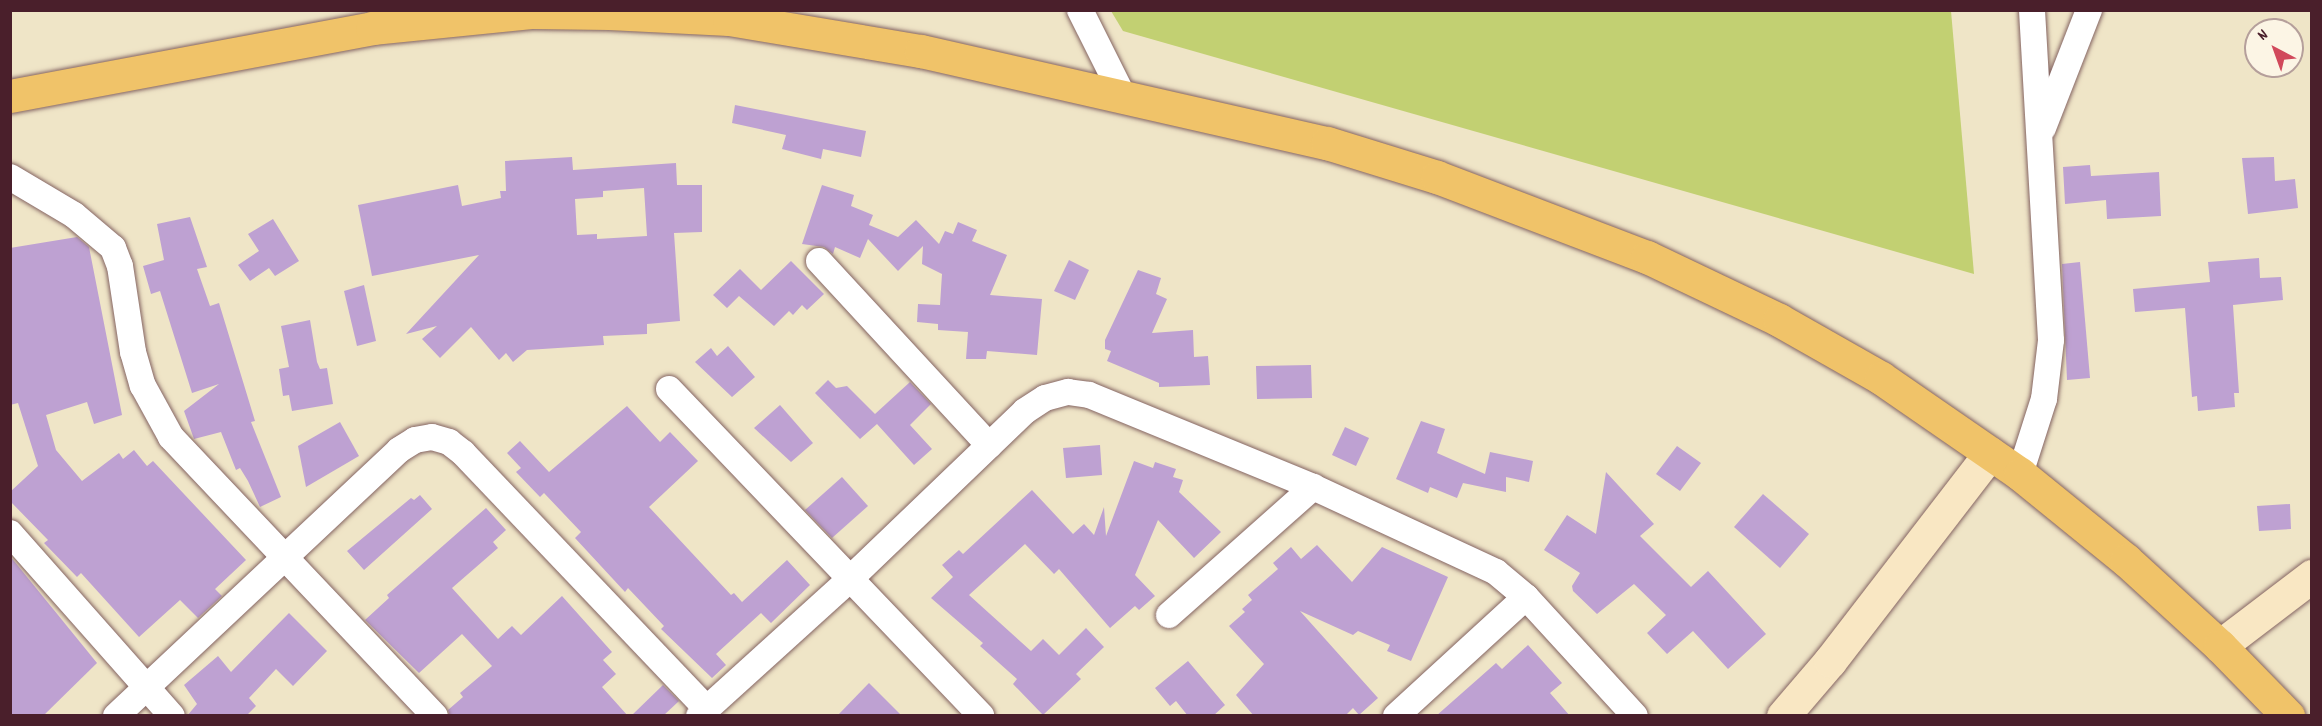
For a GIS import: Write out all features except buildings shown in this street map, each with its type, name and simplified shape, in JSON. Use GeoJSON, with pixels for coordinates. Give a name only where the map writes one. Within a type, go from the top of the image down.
{"type":"FeatureCollection","features":[{"type":"Feature","properties":{"kind":"highway"},"geometry":{"type":"LineString","coordinates":[[10,96],[372,28],[533,12],[729,19],[921,51],[1327,143],[1448,181],[1647,257],[1779,320],[1881,378],[2020,474],[2126,560],[2220,646],[2288,716]]}},
{"type":"Feature","properties":{"kind":"street"},"geometry":{"type":"LineString","coordinates":[[1080,10],[1124,98]]}},
{"type":"Feature","properties":{"kind":"street"},"geometry":{"type":"LineString","coordinates":[[2020,474],[2044,399],[2051,340],[2032,10]]}},
{"type":"Feature","properties":{"kind":"street"},"geometry":{"type":"LineString","coordinates":[[2039,137],[2089,10]]}},
{"type":"Feature","properties":{"kind":"street"},"geometry":{"type":"LineString","coordinates":[[10,177],[74,215],[113,248],[120,266],[133,352],[155,411],[171,437],[435,716]]}},
{"type":"Feature","properties":{"kind":"street"},"geometry":{"type":"LineString","coordinates":[[819,261],[989,445]]}},
{"type":"Feature","properties":{"kind":"street"},"geometry":{"type":"LineString","coordinates":[[669,389],[981,716]]}},
{"type":"Feature","properties":{"kind":"street"},"geometry":{"type":"LineString","coordinates":[[116,716],[148,689],[399,450],[415,440],[432,437],[449,442],[703,712],[851,578],[1025,411],[1045,398],[1068,392],[1089,395],[1314,488],[1496,572],[1526,597],[1635,716]]}},
{"type":"Feature","properties":{"kind":"street"},"geometry":{"type":"LineString","coordinates":[[1784,716],[1830,662],[1990,453]]}},
{"type":"Feature","properties":{"kind":"street"},"geometry":{"type":"LineString","coordinates":[[1169,615],[1314,488]]}},
{"type":"Feature","properties":{"kind":"street"},"geometry":{"type":"LineString","coordinates":[[10,533],[172,716]]}},
{"type":"Feature","properties":{"kind":"street"},"geometry":{"type":"LineString","coordinates":[[2220,646],[2312,576]]}},
{"type":"Feature","properties":{"kind":"street"},"geometry":{"type":"LineString","coordinates":[[1396,716],[1526,597]]}},
{"type":"Feature","properties":{"kind":"green space"},"geometry":{"type":"Polygon","coordinates":[[[1111,11],[1951,11],[1974,274],[1123,31],[1111,11]]]}}]}
